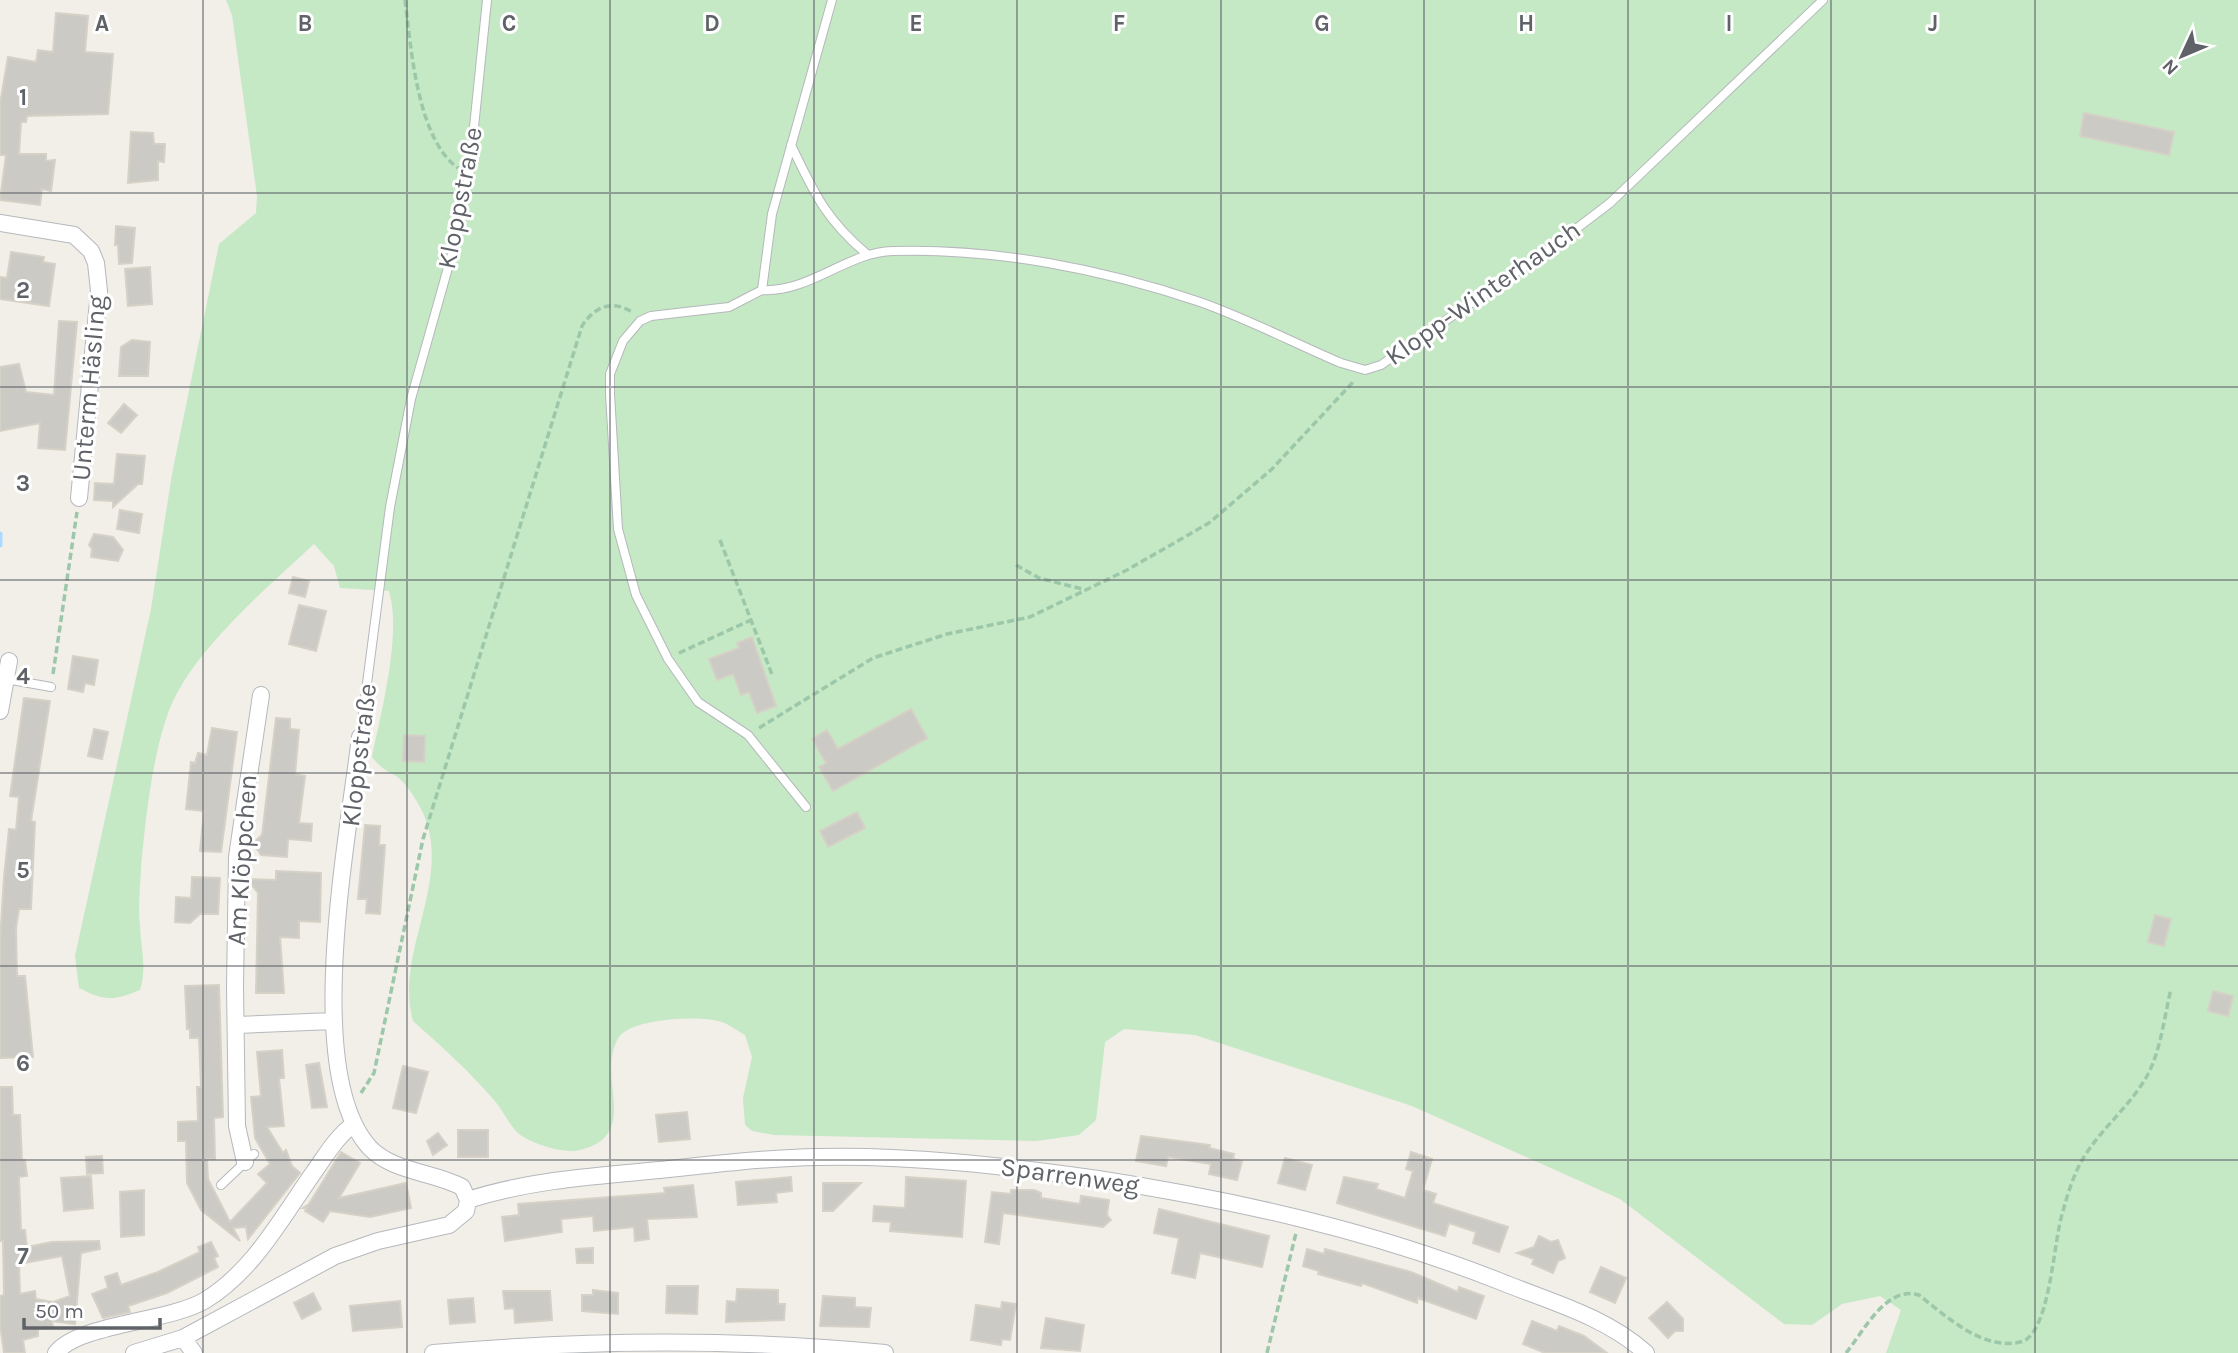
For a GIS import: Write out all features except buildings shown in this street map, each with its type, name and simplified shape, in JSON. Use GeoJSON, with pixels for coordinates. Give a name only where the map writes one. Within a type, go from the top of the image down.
{"type":"FeatureCollection","features":[{"type":"Feature","properties":{"kind":"street","name":"Unterm Häsling"},"geometry":{"type":"LineString","coordinates":[[0,223],[49,229],[82,240],[96,263],[99,291],[79,498]]}},
{"type":"Feature","properties":{"kind":"street"},"geometry":{"type":"LineString","coordinates":[[0,711],[9,661]]}},
{"type":"Feature","properties":{"kind":"street","name":"Am Klöppchen"},"geometry":{"type":"LineString","coordinates":[[250,1158],[237,1126],[237,857],[261,695]]}},
{"type":"Feature","properties":{"kind":"street","name":"Kloppstraße"},"geometry":{"type":"LineString","coordinates":[[360,737],[333,964],[333,1021],[347,1102],[355,1124],[378,1155],[449,1180],[462,1187],[468,1200]]}},
{"type":"Feature","properties":{"kind":"street"},"geometry":{"type":"LineString","coordinates":[[237,1025],[333,1021]]}},
{"type":"Feature","properties":{"kind":"street"},"geometry":{"type":"LineString","coordinates":[[56,1353],[75,1337],[178,1312],[203,1301],[225,1286],[260,1249],[337,1139],[355,1124]]}},
{"type":"Feature","properties":{"kind":"street","name":"Sparrenweg"},"geometry":{"type":"LineString","coordinates":[[468,1200],[526,1185],[753,1160],[880,1157],[939,1159],[1039,1171],[1234,1202],[1374,1238],[1477,1273],[1614,1329],[1646,1353]]}},
{"type":"Feature","properties":{"kind":"street"},"geometry":{"type":"LineString","coordinates":[[134,1353],[183,1338],[335,1256],[378,1241],[449,1225],[466,1211],[468,1200]]}},
{"type":"Feature","properties":{"kind":"street"},"geometry":{"type":"LineString","coordinates":[[183,1338],[194,1353]]}},
{"type":"Feature","properties":{"kind":"street"},"geometry":{"type":"LineString","coordinates":[[433,1353],[625,1341],[723,1342],[886,1353]]}},
{"type":"Feature","properties":{"kind":"lane","name":"Kloppstraße"},"geometry":{"type":"LineString","coordinates":[[360,737],[390,507],[411,399],[455,243],[469,176],[487,0]]}},
{"type":"Feature","properties":{"kind":"lane"},"geometry":{"type":"LineString","coordinates":[[806,807],[748,735],[698,702],[668,659],[636,595],[618,529],[610,374],[623,341],[640,321],[663,312],[729,307],[762,290],[772,214],[832,0]]}},
{"type":"Feature","properties":{"kind":"lane","name":"Klopp-Winterhauch"},"geometry":{"type":"LineString","coordinates":[[762,290],[794,285],[867,255],[904,251],[989,254],[1136,283],[1201,302],[1341,363],[1365,370],[1381,365],[1434,329],[1547,251],[1610,202],[1823,0]]}},
{"type":"Feature","properties":{"kind":"lane"},"geometry":{"type":"LineString","coordinates":[[791,145],[827,215],[841,232],[867,255]]}},
{"type":"Feature","properties":{"kind":"lane"},"geometry":{"type":"LineString","coordinates":[[6,679],[51,687]]}},
{"type":"Feature","properties":{"kind":"lane","name":"Am Klöppchen"},"geometry":{"type":"LineString","coordinates":[[221,1185],[250,1158]]}},
{"type":"Feature","properties":{"kind":"path"},"geometry":{"type":"LineString","coordinates":[[405,0],[413,63],[431,129],[452,164],[469,176]]}},
{"type":"Feature","properties":{"kind":"path"},"geometry":{"type":"LineString","coordinates":[[347,1102],[364,1091],[374,1073],[423,839],[582,326],[588,317],[605,305],[628,309],[640,321]]}},
{"type":"Feature","properties":{"kind":"path"},"geometry":{"type":"LineString","coordinates":[[748,735],[873,658],[947,634],[1030,617],[1127,570],[1209,523],[1272,469],[1365,370]]}},
{"type":"Feature","properties":{"kind":"path"},"geometry":{"type":"LineString","coordinates":[[51,687],[79,498]]}},
{"type":"Feature","properties":{"kind":"path"},"geometry":{"type":"LineString","coordinates":[[720,540],[773,677]]}},
{"type":"Feature","properties":{"kind":"path"},"geometry":{"type":"LineString","coordinates":[[1016,565],[1039,578],[1086,590]]}},
{"type":"Feature","properties":{"kind":"path"},"geometry":{"type":"LineString","coordinates":[[668,659],[751,620]]}},
{"type":"Feature","properties":{"kind":"path"},"geometry":{"type":"LineString","coordinates":[[1846,1353],[1889,1299],[1911,1292],[1919,1295],[1975,1340],[1993,1348],[2010,1347],[2032,1335],[2042,1314],[2061,1215],[2073,1180],[2091,1147],[2145,1079],[2154,1061],[2171,989]]}},
{"type":"Feature","properties":{"kind":"path"},"geometry":{"type":"LineString","coordinates":[[1267,1353],[1299,1219]]}},
{"type":"Feature","properties":{"kind":"green space"},"geometry":{"type":"Polygon","coordinates":[[[226,0],[2238,0],[2238,1353],[1886,1353],[1901,1310],[1880,1296],[1842,1304],[1812,1325],[1784,1324],[1620,1199],[1412,1106],[1195,1035],[1124,1029],[1105,1042],[1096,1120],[1079,1135],[1036,1141],[774,1135],[752,1131],[745,1125],[743,1098],[752,1057],[745,1035],[725,1023],[712,1020],[652,1022],[626,1031],[619,1037],[613,1052],[611,1069],[613,1118],[609,1131],[599,1142],[573,1151],[532,1141],[519,1134],[484,1089],[413,1021],[409,995],[411,970],[428,892],[431,841],[424,815],[412,794],[400,779],[372,757],[392,651],[389,591],[340,588],[334,566],[314,544],[219,635],[187,676],[168,714],[156,757],[143,850],[139,913],[143,966],[140,990],[109,998],[79,988],[75,956],[151,609],[172,474],[219,244],[256,213],[257,196],[232,15],[226,0]]]}},
{"type":"Feature","properties":{"kind":"waterway"},"geometry":{"type":"LineString","coordinates":[[0,534],[0,545]]}}]}
